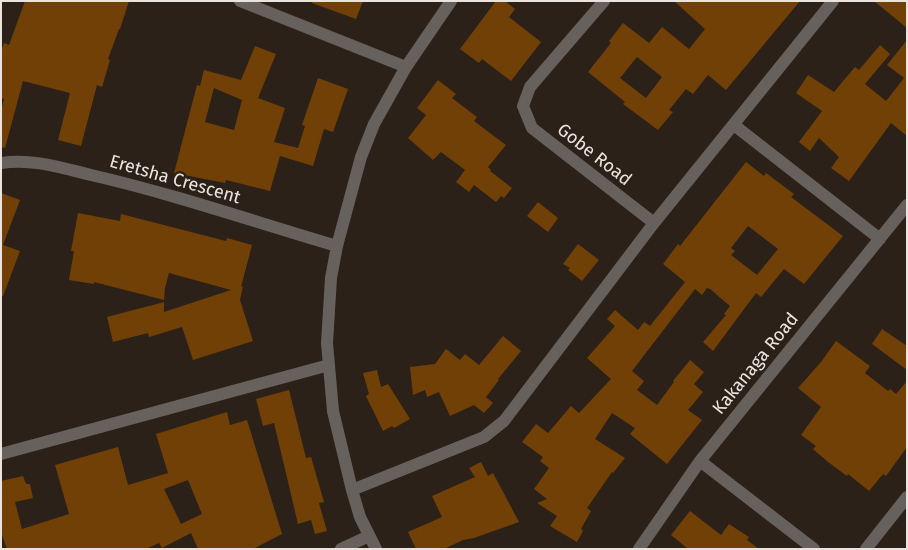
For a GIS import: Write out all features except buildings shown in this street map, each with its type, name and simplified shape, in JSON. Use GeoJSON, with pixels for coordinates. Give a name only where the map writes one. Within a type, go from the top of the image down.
{"type":"FeatureCollection","features":[{"type":"Feature","properties":{"kind":"street"},"geometry":{"type":"LineString","coordinates":[[240,1],[406,67]]}},
{"type":"Feature","properties":{"kind":"street"},"geometry":{"type":"LineString","coordinates":[[376,549],[368,536],[352,490],[333,411],[327,343],[331,278],[337,246],[362,157],[374,124],[406,67],[451,1]]}},
{"type":"Feature","properties":{"kind":"street","name":"Gobe Road"},"geometry":{"type":"LineString","coordinates":[[604,1],[530,87],[523,106],[532,128],[654,223]]}},
{"type":"Feature","properties":{"kind":"street"},"geometry":{"type":"LineString","coordinates":[[352,490],[484,436],[504,421],[654,223],[833,1]]}},
{"type":"Feature","properties":{"kind":"street"},"geometry":{"type":"LineString","coordinates":[[734,125],[880,239]]}},
{"type":"Feature","properties":{"kind":"street","name":"Eretsha Crescent"},"geometry":{"type":"LineString","coordinates":[[1,163],[17,160],[118,181],[337,246]]}},
{"type":"Feature","properties":{"kind":"street","name":"Kakanaga Road"},"geometry":{"type":"LineString","coordinates":[[639,549],[700,461],[907,205]]}},
{"type":"Feature","properties":{"kind":"street"},"geometry":{"type":"LineString","coordinates":[[1,454],[329,365]]}},
{"type":"Feature","properties":{"kind":"street"},"geometry":{"type":"LineString","coordinates":[[700,461],[814,549]]}},
{"type":"Feature","properties":{"kind":"street"},"geometry":{"type":"LineString","coordinates":[[866,549],[907,497]]}},
{"type":"Feature","properties":{"kind":"street"},"geometry":{"type":"LineString","coordinates":[[340,549],[368,536]]}}]}
